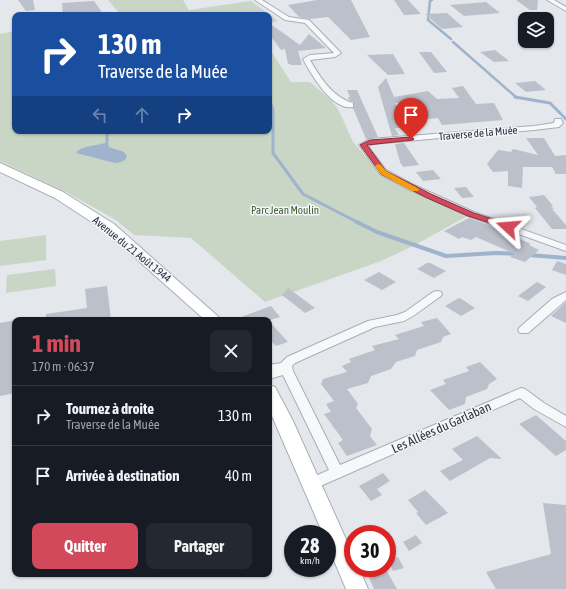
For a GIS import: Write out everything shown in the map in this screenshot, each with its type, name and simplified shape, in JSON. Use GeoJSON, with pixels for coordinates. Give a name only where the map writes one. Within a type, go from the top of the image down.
{"type":"FeatureCollection","features":[{"type":"Feature","properties":{"kind":"main road","name":"Avenue du 21 Août 1944"},"geometry":{"type":"LineString","coordinates":[[0,167],[59,195],[108,227],[211,317]]}},
{"type":"Feature","properties":{"kind":"main road"},"geometry":{"type":"LineString","coordinates":[[272,397],[284,420],[357,589]]}},
{"type":"Feature","properties":{"kind":"street"},"geometry":{"type":"LineString","coordinates":[[258,0],[287,19],[307,21],[338,53],[335,55],[310,57],[306,59],[318,80],[342,102],[350,105]]}},
{"type":"Feature","properties":{"kind":"street"},"geometry":{"type":"LineString","coordinates":[[550,0],[566,8]]}},
{"type":"Feature","properties":{"kind":"street","name":"Traverse de la Muée"},"geometry":{"type":"LineString","coordinates":[[558,121],[559,123],[556,125],[534,128],[370,142],[363,145],[383,172],[416,190],[471,214],[566,248]]}},
{"type":"Feature","properties":{"kind":"street"},"geometry":{"type":"LineString","coordinates":[[272,373],[286,368],[288,362],[291,360],[372,324],[400,318],[437,294]]}},
{"type":"Feature","properties":{"kind":"street"},"geometry":{"type":"LineString","coordinates":[[524,330],[556,301],[566,295]]}},
{"type":"Feature","properties":{"kind":"street"},"geometry":{"type":"LineString","coordinates":[[272,369],[276,367],[286,368]]}},
{"type":"Feature","properties":{"kind":"street"},"geometry":{"type":"LineString","coordinates":[[286,368],[338,472]]}},
{"type":"Feature","properties":{"kind":"street","name":"Les Allées du Garlaban"},"geometry":{"type":"LineString","coordinates":[[311,484],[521,392],[539,406],[566,422]]}},
{"type":"Feature","properties":{"kind":"green space"},"geometry":{"type":"Polygon","coordinates":[[[108,0],[183,0],[189,10],[251,1],[266,12],[118,12],[108,0]]]}},
{"type":"Feature","properties":{"kind":"green space"},"geometry":{"type":"Polygon","coordinates":[[[272,17],[278,21],[272,22],[272,17]]]}},
{"type":"Feature","properties":{"kind":"green space","name":"Parc Jean Moulin"},"geometry":{"type":"Polygon","coordinates":[[[12,32],[12,134],[272,134],[272,53],[291,82],[310,82],[331,100],[338,109],[353,142],[381,174],[469,215],[415,245],[381,261],[265,302],[191,238],[134,235],[116,220],[68,193],[0,161],[0,34],[12,32]]]}},
{"type":"Feature","properties":{"kind":"green space"},"geometry":{"type":"Polygon","coordinates":[[[46,235],[46,260],[0,266],[0,241],[46,235]]]}},
{"type":"Feature","properties":{"kind":"green space"},"geometry":{"type":"Polygon","coordinates":[[[55,269],[56,286],[6,293],[7,275],[55,269]]]}},
{"type":"Feature","properties":{"kind":"water"},"geometry":{"type":"Polygon","coordinates":[[[108,142],[109,147],[124,152],[127,156],[125,160],[115,163],[76,153],[82,148],[108,142]]]}},
{"type":"Feature","properties":{"kind":"building"},"geometry":{"type":"Polygon","coordinates":[[[18,0],[33,0],[35,10],[26,11],[18,0]]]}},
{"type":"Feature","properties":{"kind":"building"},"geometry":{"type":"Polygon","coordinates":[[[317,0],[351,0],[370,37],[351,40],[328,17],[310,19],[299,17],[288,5],[317,0]]]}},
{"type":"Feature","properties":{"kind":"building"},"geometry":{"type":"Polygon","coordinates":[[[394,0],[408,0],[421,14],[404,15],[394,0]]]}},
{"type":"Feature","properties":{"kind":"building"},"geometry":{"type":"Polygon","coordinates":[[[516,0],[538,0],[537,10],[530,10],[516,0]]]}},
{"type":"Feature","properties":{"kind":"building"},"geometry":{"type":"Polygon","coordinates":[[[94,1],[102,12],[63,12],[62,3],[94,1]]]}},
{"type":"Feature","properties":{"kind":"building"},"geometry":{"type":"Polygon","coordinates":[[[486,2],[500,13],[464,16],[450,5],[486,2]]]}},
{"type":"Feature","properties":{"kind":"building"},"geometry":{"type":"Polygon","coordinates":[[[447,13],[463,27],[442,29],[425,14],[447,13]]]}},
{"type":"Feature","properties":{"kind":"building"},"geometry":{"type":"Polygon","coordinates":[[[272,25],[300,45],[309,34],[326,48],[298,51],[302,65],[288,64],[285,49],[281,50],[272,38],[272,25]]]}},
{"type":"Feature","properties":{"kind":"building"},"geometry":{"type":"Polygon","coordinates":[[[495,50],[509,61],[494,62],[480,52],[495,50]]]}},
{"type":"Feature","properties":{"kind":"building"},"geometry":{"type":"Polygon","coordinates":[[[419,52],[431,52],[447,72],[434,73],[419,52]]]}},
{"type":"Feature","properties":{"kind":"building"},"geometry":{"type":"Polygon","coordinates":[[[393,54],[405,74],[388,75],[367,55],[393,54]]]}},
{"type":"Feature","properties":{"kind":"building"},"geometry":{"type":"Polygon","coordinates":[[[386,78],[394,97],[428,91],[437,99],[459,98],[452,88],[463,86],[476,104],[494,103],[503,120],[442,125],[438,118],[428,119],[417,103],[395,103],[404,121],[401,121],[405,128],[395,128],[399,135],[392,136],[378,87],[386,78]]]}},
{"type":"Feature","properties":{"kind":"building"},"geometry":{"type":"Polygon","coordinates":[[[535,81],[546,90],[526,92],[515,83],[535,81]]]}},
{"type":"Feature","properties":{"kind":"building"},"geometry":{"type":"Polygon","coordinates":[[[347,90],[357,90],[378,137],[366,139],[353,108],[354,102],[349,100],[348,97],[350,97],[347,90]]]}},
{"type":"Feature","properties":{"kind":"building"},"geometry":{"type":"Polygon","coordinates":[[[526,138],[544,138],[555,156],[566,155],[566,174],[556,174],[552,167],[523,167],[522,188],[508,186],[508,171],[493,172],[487,164],[498,150],[511,152],[513,149],[538,155],[526,138]]]}},
{"type":"Feature","properties":{"kind":"building"},"geometry":{"type":"Polygon","coordinates":[[[404,143],[419,165],[403,167],[395,144],[404,143]]]}},
{"type":"Feature","properties":{"kind":"building"},"geometry":{"type":"Polygon","coordinates":[[[433,170],[441,179],[423,181],[416,172],[433,170]]]}},
{"type":"Feature","properties":{"kind":"building"},"geometry":{"type":"Polygon","coordinates":[[[466,187],[474,197],[462,198],[454,188],[466,187]]]}},
{"type":"Feature","properties":{"kind":"building"},"geometry":{"type":"Polygon","coordinates":[[[544,195],[553,206],[551,206],[554,209],[552,209],[566,225],[566,229],[552,229],[535,208],[537,207],[529,197],[544,195]]]}},
{"type":"Feature","properties":{"kind":"building"},"geometry":{"type":"Polygon","coordinates":[[[469,218],[531,244],[529,245],[539,250],[525,262],[510,257],[515,254],[476,237],[471,240],[462,237],[459,239],[444,231],[469,218]]]}},
{"type":"Feature","properties":{"kind":"building"},"geometry":{"type":"Polygon","coordinates":[[[557,261],[566,264],[566,275],[552,270],[557,261]]]}},
{"type":"Feature","properties":{"kind":"building"},"geometry":{"type":"Polygon","coordinates":[[[427,263],[446,271],[434,278],[417,269],[427,263]]]}},
{"type":"Feature","properties":{"kind":"building"},"geometry":{"type":"Polygon","coordinates":[[[379,272],[396,282],[382,290],[364,280],[379,272]]]}},
{"type":"Feature","properties":{"kind":"building"},"geometry":{"type":"Polygon","coordinates":[[[537,282],[546,287],[528,301],[518,296],[537,282]]]}},
{"type":"Feature","properties":{"kind":"building"},"geometry":{"type":"Polygon","coordinates":[[[107,286],[111,317],[46,317],[46,314],[87,308],[85,289],[107,286]]]}},
{"type":"Feature","properties":{"kind":"building"},"geometry":{"type":"Polygon","coordinates":[[[288,288],[315,308],[305,313],[282,295],[288,288]]]}},
{"type":"Feature","properties":{"kind":"building"},"geometry":{"type":"Polygon","coordinates":[[[459,298],[475,308],[461,316],[445,306],[459,298]]]}},
{"type":"Feature","properties":{"kind":"building"},"geometry":{"type":"Polygon","coordinates":[[[566,302],[566,323],[551,316],[566,302]]]}},
{"type":"Feature","properties":{"kind":"building"},"geometry":{"type":"Polygon","coordinates":[[[271,306],[280,317],[272,319],[272,317],[241,317],[271,306]]]}},
{"type":"Feature","properties":{"kind":"building"},"geometry":{"type":"Polygon","coordinates":[[[437,318],[451,334],[443,337],[441,342],[417,350],[415,356],[396,362],[391,369],[371,376],[368,383],[347,389],[358,404],[356,408],[372,429],[370,436],[377,445],[347,456],[338,443],[343,440],[324,414],[331,412],[326,404],[334,401],[321,384],[323,379],[347,372],[342,366],[351,362],[349,359],[375,350],[372,346],[399,339],[395,335],[424,326],[421,322],[437,318]]]}},
{"type":"Feature","properties":{"kind":"building"},"geometry":{"type":"Polygon","coordinates":[[[12,321],[12,394],[0,396],[0,323],[12,321]]]}},
{"type":"Feature","properties":{"kind":"building"},"geometry":{"type":"Polygon","coordinates":[[[272,324],[288,342],[276,346],[272,342],[272,324]]]}},
{"type":"Feature","properties":{"kind":"building"},"geometry":{"type":"Polygon","coordinates":[[[480,362],[497,379],[489,384],[487,389],[466,397],[465,404],[449,410],[430,390],[446,384],[443,380],[469,371],[466,367],[480,362]]]}},
{"type":"Feature","properties":{"kind":"building"},"geometry":{"type":"Polygon","coordinates":[[[536,415],[566,441],[566,450],[556,456],[519,424],[536,415]]]}},
{"type":"Feature","properties":{"kind":"building"},"geometry":{"type":"Polygon","coordinates":[[[477,436],[502,459],[490,458],[450,481],[440,471],[463,460],[452,449],[477,436]]]}},
{"type":"Feature","properties":{"kind":"building"},"geometry":{"type":"Polygon","coordinates":[[[383,473],[390,481],[377,489],[382,495],[371,501],[359,486],[383,473]]]}},
{"type":"Feature","properties":{"kind":"building"},"geometry":{"type":"Polygon","coordinates":[[[425,490],[448,513],[426,525],[408,500],[425,490]]]}},
{"type":"Feature","properties":{"kind":"building"},"geometry":{"type":"Polygon","coordinates":[[[543,503],[566,505],[566,589],[496,589],[486,572],[551,554],[543,503]]]}},
{"type":"Feature","properties":{"kind":"building"},"geometry":{"type":"Polygon","coordinates":[[[416,535],[422,543],[409,551],[403,542],[416,535]]]}},
{"type":"Feature","properties":{"kind":"building"},"geometry":{"type":"Polygon","coordinates":[[[396,557],[398,557],[404,568],[396,570],[396,557]]]}},
{"type":"Feature","properties":{"kind":"building"},"geometry":{"type":"Polygon","coordinates":[[[369,577],[390,577],[397,589],[374,589],[369,577]]]}},
{"type":"Feature","properties":{"kind":"waterway"},"geometry":{"type":"LineString","coordinates":[[432,0],[430,1],[428,20],[451,39]]}},
{"type":"Feature","properties":{"kind":"waterway"},"geometry":{"type":"LineString","coordinates":[[453,42],[516,97]]}},
{"type":"Feature","properties":{"kind":"waterway"},"geometry":{"type":"LineString","coordinates":[[516,97],[550,103],[566,119]]}},
{"type":"Feature","properties":{"kind":"waterway"},"geometry":{"type":"LineString","coordinates":[[272,107],[273,153],[303,194],[359,223]]}},
{"type":"Feature","properties":{"kind":"waterway"},"geometry":{"type":"LineString","coordinates":[[107,134],[107,142]]}},
{"type":"Feature","properties":{"kind":"waterway"},"geometry":{"type":"LineString","coordinates":[[359,223],[377,232],[446,256],[496,253],[520,254]]}},
{"type":"Feature","properties":{"kind":"waterway"},"geometry":{"type":"LineString","coordinates":[[529,255],[566,258]]}},
{"type":"Feature","properties":{"kind":"slow traffic"},"geometry":{"type":"LineString","coordinates":[[378,166],[383,172],[415,189]]}},
{"type":"Feature","properties":{"kind":"route"},"geometry":{"type":"LineString","coordinates":[[411,139],[370,142],[363,145],[383,172],[428,196],[471,214],[508,227]]}}]}
